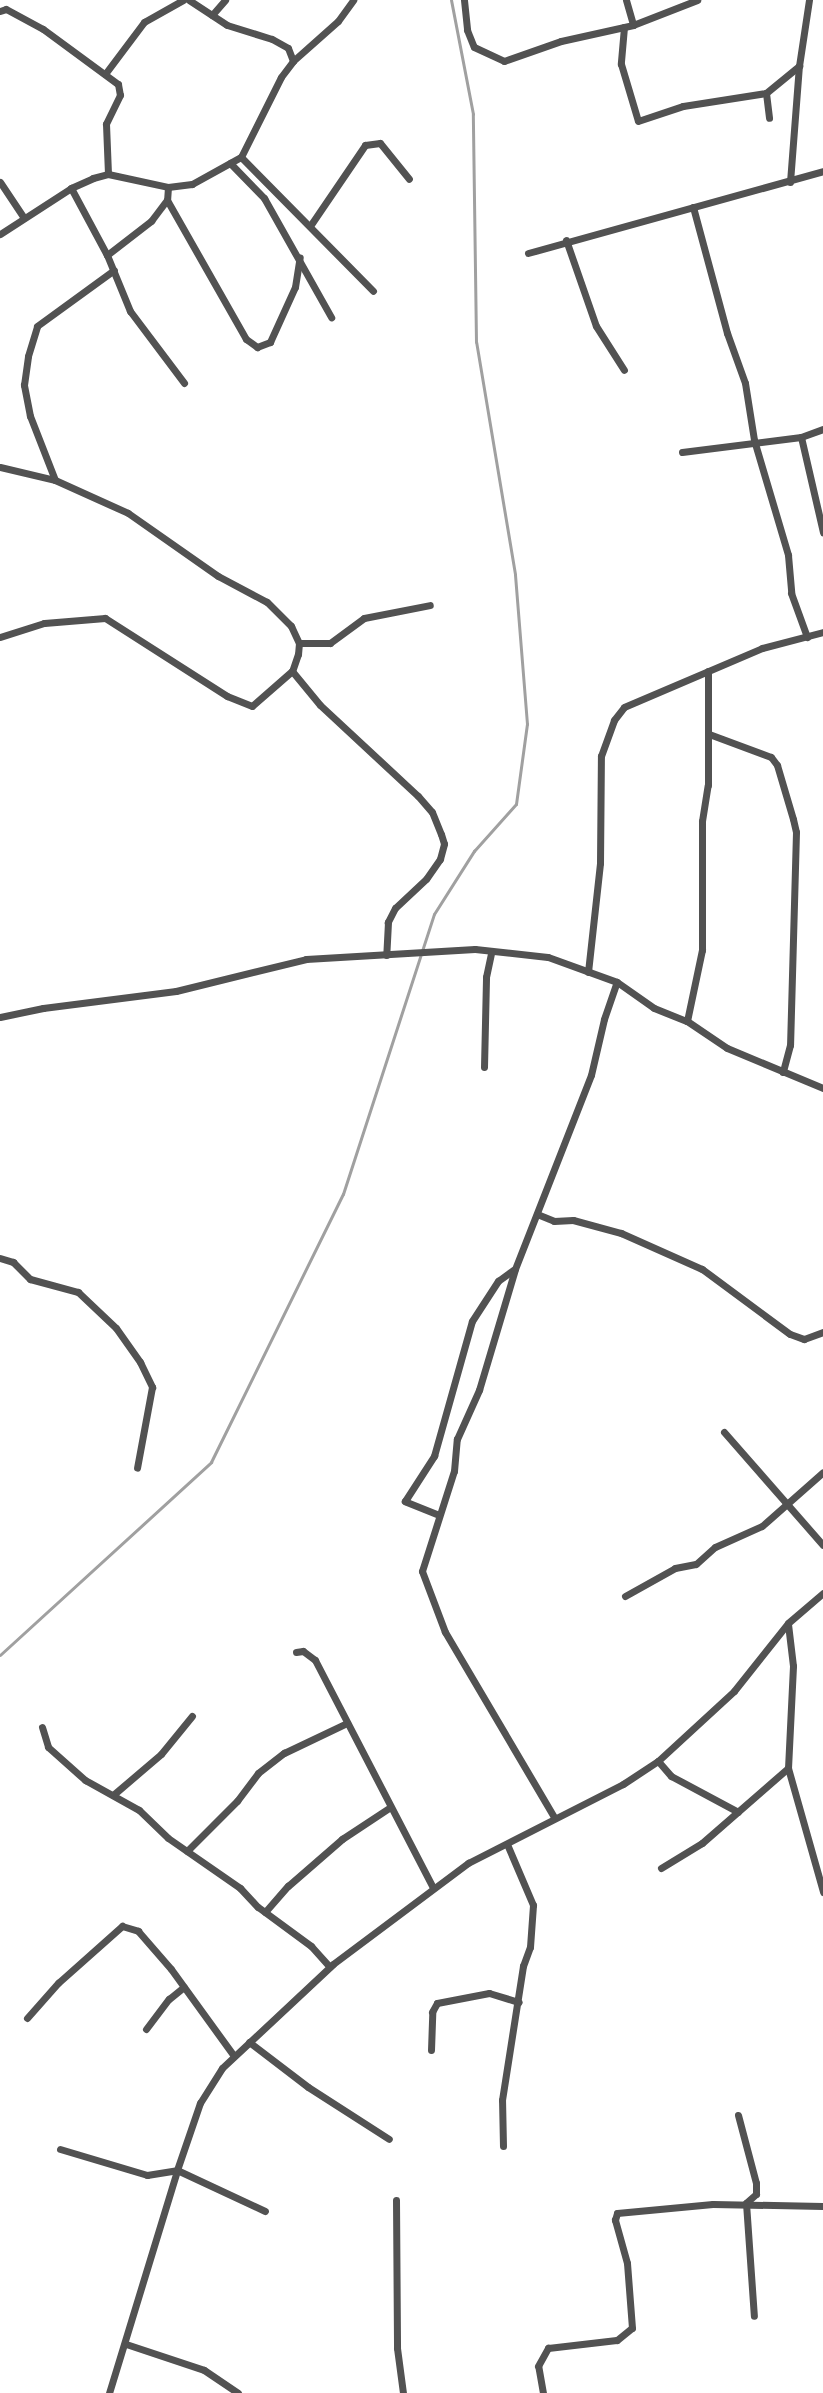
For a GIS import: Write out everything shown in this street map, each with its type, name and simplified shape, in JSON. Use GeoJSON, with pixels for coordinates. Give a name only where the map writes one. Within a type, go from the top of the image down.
{"type":"FeatureCollection","features":[{"type":"Feature","properties":{"kind":"street"},"geometry":{"type":"LineString","coordinates":[[105,74],[144,22],[183,0]]}},
{"type":"Feature","properties":{"kind":"street"},"geometry":{"type":"LineString","coordinates":[[189,0],[227,25],[272,39],[288,48],[293,61]]}},
{"type":"Feature","properties":{"kind":"street"},"geometry":{"type":"LineString","coordinates":[[212,15],[225,0]]}},
{"type":"Feature","properties":{"kind":"street"},"geometry":{"type":"LineString","coordinates":[[0,234],[71,188],[108,174],[168,187],[192,184],[241,157],[281,77],[293,61],[338,21],[353,0]]}},
{"type":"Feature","properties":{"kind":"street"},"geometry":{"type":"LineString","coordinates":[[464,0],[467,30],[474,47],[504,61],[561,41],[629,26],[697,0]]}},
{"type":"Feature","properties":{"kind":"street"},"geometry":{"type":"LineString","coordinates":[[626,0],[629,26],[621,64],[638,121],[683,106],[766,93],[799,66]]}},
{"type":"Feature","properties":{"kind":"street"},"geometry":{"type":"LineString","coordinates":[[790,182],[799,66],[809,0]]}},
{"type":"Feature","properties":{"kind":"street"},"geometry":{"type":"LineString","coordinates":[[0,11],[6,9],[43,29],[118,84],[120,95],[106,124],[108,174]]}},
{"type":"Feature","properties":{"kind":"street"},"geometry":{"type":"LineString","coordinates":[[766,93],[769,118]]}},
{"type":"Feature","properties":{"kind":"street"},"geometry":{"type":"LineString","coordinates":[[310,226],[365,145],[380,143],[409,179]]}},
{"type":"Feature","properties":{"kind":"street"},"geometry":{"type":"LineString","coordinates":[[241,157],[373,291]]}},
{"type":"Feature","properties":{"kind":"street"},"geometry":{"type":"LineString","coordinates":[[230,163],[264,198],[300,257],[331,317]]}},
{"type":"Feature","properties":{"kind":"street"},"geometry":{"type":"LineString","coordinates":[[528,253],[823,171]]}},
{"type":"Feature","properties":{"kind":"street"},"geometry":{"type":"LineString","coordinates":[[0,182],[24,218]]}},
{"type":"Feature","properties":{"kind":"street"},"geometry":{"type":"LineString","coordinates":[[107,255],[151,221],[167,200],[168,187]]}},
{"type":"Feature","properties":{"kind":"street"},"geometry":{"type":"LineString","coordinates":[[71,188],[107,255],[130,311],[184,383]]}},
{"type":"Feature","properties":{"kind":"street"},"geometry":{"type":"LineString","coordinates":[[167,200],[246,339],[257,347],[270,342],[295,287],[300,257]]}},
{"type":"Feature","properties":{"kind":"street"},"geometry":{"type":"LineString","coordinates":[[693,207],[727,333],[745,383],[754,440],[788,555],[791,593],[807,637]]}},
{"type":"Feature","properties":{"kind":"street"},"geometry":{"type":"LineString","coordinates":[[566,240],[596,326],[624,370]]}},
{"type":"Feature","properties":{"kind":"street"},"geometry":{"type":"LineString","coordinates":[[55,480],[30,416],[24,385],[28,356],[37,326],[114,270]]}},
{"type":"Feature","properties":{"kind":"street"},"geometry":{"type":"LineString","coordinates":[[682,452],[754,440],[801,437],[823,429]]}},
{"type":"Feature","properties":{"kind":"street"},"geometry":{"type":"LineString","coordinates":[[801,437],[823,532]]}},
{"type":"Feature","properties":{"kind":"street"},"geometry":{"type":"LineString","coordinates":[[0,467],[55,480],[128,513],[218,576],[267,602],[291,626],[299,643],[292,671],[252,706],[227,696],[105,618],[44,623],[0,637]]}},
{"type":"Feature","properties":{"kind":"street"},"geometry":{"type":"LineString","coordinates":[[299,643],[330,643],[364,618],[421,604],[430,605]]}},
{"type":"Feature","properties":{"kind":"street"},"geometry":{"type":"LineString","coordinates":[[588,972],[600,863],[599,780],[605,737],[624,707],[762,648],[823,632]]}},
{"type":"Feature","properties":{"kind":"street"},"geometry":{"type":"LineString","coordinates":[[292,671],[320,705],[418,796],[432,812],[441,834],[444,844],[440,859],[426,879],[395,908],[388,922],[386,955]]}},
{"type":"Feature","properties":{"kind":"street"},"geometry":{"type":"LineString","coordinates":[[687,1021],[702,950],[702,821],[709,734],[708,671]]}},
{"type":"Feature","properties":{"kind":"street"},"geometry":{"type":"LineString","coordinates":[[709,734],[771,757],[777,765],[796,832],[790,1045],[783,1072]]}},
{"type":"Feature","properties":{"kind":"street"},"geometry":{"type":"LineString","coordinates":[[0,1017],[43,1008],[176,991],[306,959],[456,948],[548,957],[617,982],[654,1008],[687,1021],[727,1048],[823,1088]]}},
{"type":"Feature","properties":{"kind":"street"},"geometry":{"type":"LineString","coordinates":[[484,1067],[486,977],[491,953]]}},
{"type":"Feature","properties":{"kind":"street"},"geometry":{"type":"LineString","coordinates":[[554,1817],[440,1623],[422,1571],[454,1471],[457,1439],[479,1390],[515,1269],[591,1075],[604,1019],[617,982]]}},
{"type":"Feature","properties":{"kind":"street"},"geometry":{"type":"LineString","coordinates":[[537,1214],[554,1221],[573,1220],[621,1233],[702,1269],[790,1334],[804,1339],[817,1338],[823,1332]]}},
{"type":"Feature","properties":{"kind":"street"},"geometry":{"type":"LineString","coordinates":[[0,1258],[13,1262],[30,1279],[78,1292],[116,1328],[140,1362],[152,1387],[137,1468]]}},
{"type":"Feature","properties":{"kind":"street"},"geometry":{"type":"LineString","coordinates":[[439,1515],[405,1501],[434,1456],[472,1321],[498,1281],[515,1269]]}},
{"type":"Feature","properties":{"kind":"street"},"geometry":{"type":"LineString","coordinates":[[724,1432],[823,1545]]}},
{"type":"Feature","properties":{"kind":"street"},"geometry":{"type":"LineString","coordinates":[[625,1596],[675,1568],[696,1564],[715,1547],[762,1526],[823,1472]]}},
{"type":"Feature","properties":{"kind":"street"},"geometry":{"type":"LineString","coordinates":[[109,2393],[200,2103],[222,2068],[330,1967],[468,1863],[623,1784],[658,1761],[734,1691],[788,1623],[823,1593]]}},
{"type":"Feature","properties":{"kind":"street"},"geometry":{"type":"LineString","coordinates":[[788,1623],[793,1666],[788,1768],[823,1892]]}},
{"type":"Feature","properties":{"kind":"street"},"geometry":{"type":"LineString","coordinates":[[296,1652],[303,1651],[315,1660],[433,1888]]}},
{"type":"Feature","properties":{"kind":"street"},"geometry":{"type":"LineString","coordinates":[[113,1795],[161,1754],[192,1716]]}},
{"type":"Feature","properties":{"kind":"street"},"geometry":{"type":"LineString","coordinates":[[187,1851],[237,1801],[258,1773],[284,1753],[347,1723]]}},
{"type":"Feature","properties":{"kind":"street"},"geometry":{"type":"LineString","coordinates":[[42,1727],[48,1747],[85,1780],[139,1810],[311,1946],[330,1967]]}},
{"type":"Feature","properties":{"kind":"street"},"geometry":{"type":"LineString","coordinates":[[658,1761],[671,1776],[738,1812]]}},
{"type":"Feature","properties":{"kind":"street"},"geometry":{"type":"LineString","coordinates":[[661,1868],[702,1843],[788,1768]]}},
{"type":"Feature","properties":{"kind":"street"},"geometry":{"type":"LineString","coordinates":[[265,1912],[288,1886],[342,1839],[389,1808]]}},
{"type":"Feature","properties":{"kind":"street"},"geometry":{"type":"LineString","coordinates":[[503,2146],[502,2100],[523,1966],[530,1947],[533,1905],[507,1844]]}},
{"type":"Feature","properties":{"kind":"street"},"geometry":{"type":"LineString","coordinates":[[27,2018],[58,1983],[122,1926],[138,1931],[234,2056]]}},
{"type":"Feature","properties":{"kind":"street"},"geometry":{"type":"LineString","coordinates":[[146,2029],[169,1999],[184,1987]]}},
{"type":"Feature","properties":{"kind":"street"},"geometry":{"type":"LineString","coordinates":[[431,2050],[432,2012],[437,2003],[489,1993],[519,2002]]}},
{"type":"Feature","properties":{"kind":"street"},"geometry":{"type":"LineString","coordinates":[[249,2042],[308,2087],[389,2139]]}},
{"type":"Feature","properties":{"kind":"street"},"geometry":{"type":"LineString","coordinates":[[738,2115],[756,2183],[756,2194],[746,2203]]}},
{"type":"Feature","properties":{"kind":"street"},"geometry":{"type":"LineString","coordinates":[[60,2149],[147,2175],[177,2170],[265,2211]]}},
{"type":"Feature","properties":{"kind":"street"},"geometry":{"type":"LineString","coordinates":[[396,2200],[397,2348],[403,2393]]}},
{"type":"Feature","properties":{"kind":"street"},"geometry":{"type":"LineString","coordinates":[[746,2203],[754,2316]]}},
{"type":"Feature","properties":{"kind":"street"},"geometry":{"type":"LineString","coordinates":[[543,2393],[538,2366],[548,2348],[617,2340],[632,2328],[627,2263],[615,2220],[617,2213],[746,2203],[823,2206]]}},
{"type":"Feature","properties":{"kind":"street"},"geometry":{"type":"LineString","coordinates":[[126,2344],[204,2370],[238,2393]]}},
{"type":"Feature","properties":{"kind":"waterway"},"geometry":{"type":"LineString","coordinates":[[0,1655],[211,1462],[343,1194],[434,914],[474,851],[516,804],[527,724],[515,574],[476,342],[473,114],[451,0]]}}]}
